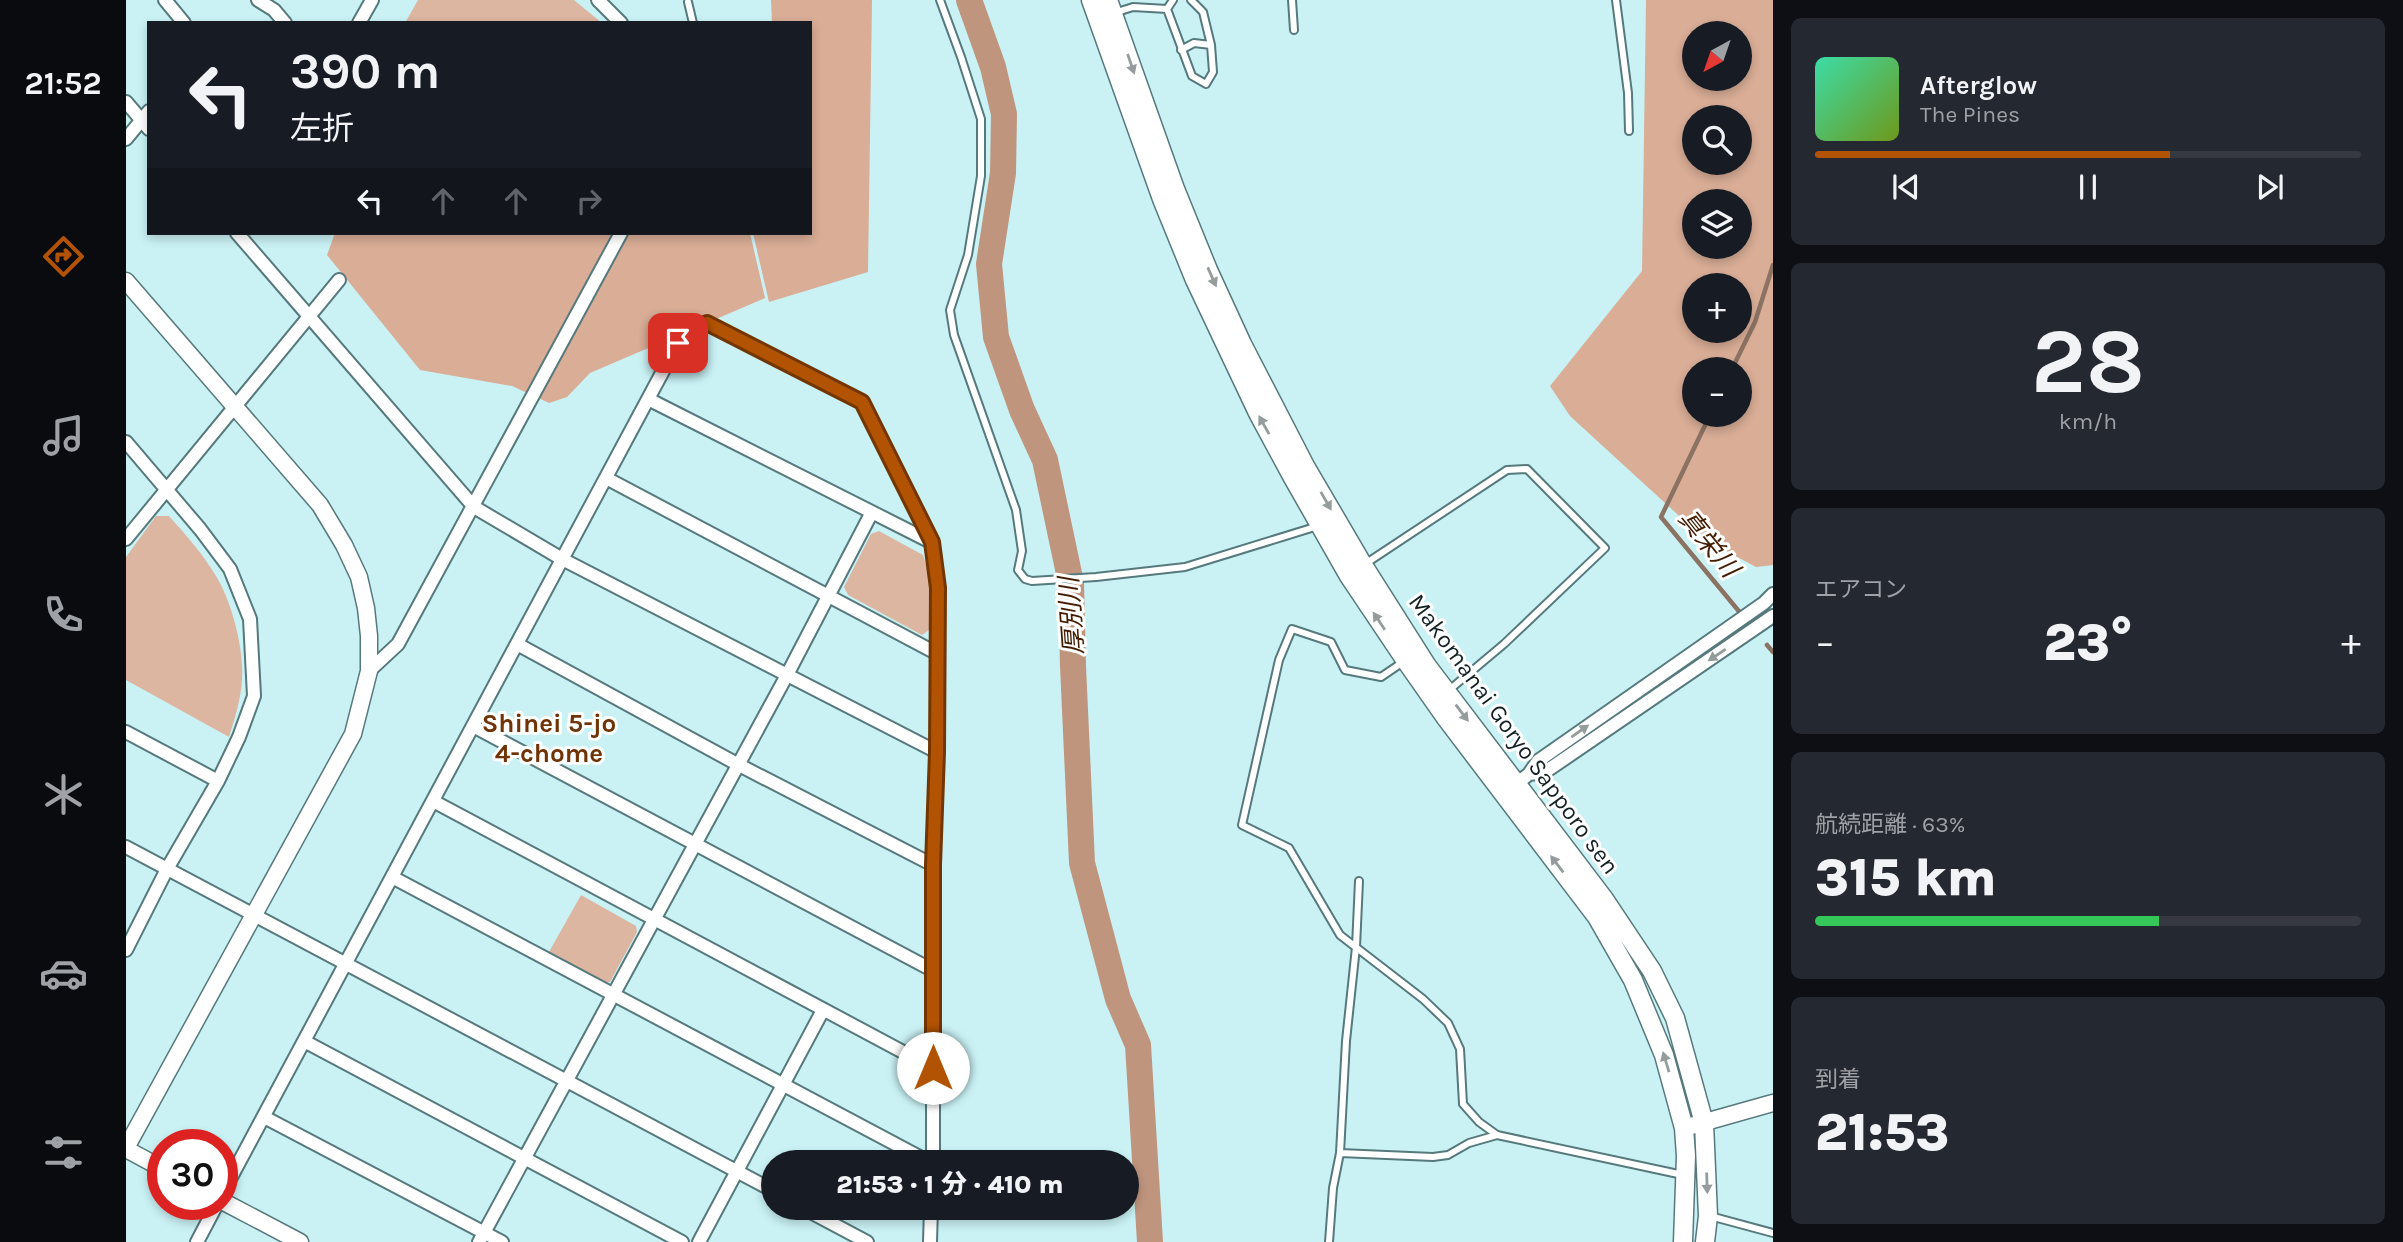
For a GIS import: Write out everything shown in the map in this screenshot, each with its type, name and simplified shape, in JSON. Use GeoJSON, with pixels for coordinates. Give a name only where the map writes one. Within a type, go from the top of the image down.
{"type":"FeatureCollection","features":[{"type":"Feature","properties":{"kind":"main road","name":"Makomanai Goryo Sapporo sen"},"geometry":{"type":"LineString","coordinates":[[1091,0],[1162,199],[1195,280],[1258,413],[1349,576],[1406,661],[1516,784],[1621,956],[1645,1005],[1664,1055],[1684,1128],[1683,1242]]}},
{"type":"Feature","properties":{"kind":"main road","name":"Makomanai Goryo Sapporo sen"},"geometry":{"type":"LineString","coordinates":[[1110,7],[1175,189],[1214,282],[1242,344],[1305,466],[1363,565],[1446,692],[1604,899],[1652,971],[1675,1018],[1704,1124],[1708,1216],[1705,1242]]}},
{"type":"Feature","properties":{"kind":"street"},"geometry":{"type":"LineString","coordinates":[[165,0],[182,21]]}},
{"type":"Feature","properties":{"kind":"street"},"geometry":{"type":"LineString","coordinates":[[258,0],[274,10],[283,21]]}},
{"type":"Feature","properties":{"kind":"street"},"geometry":{"type":"LineString","coordinates":[[360,21],[373,0]]}},
{"type":"Feature","properties":{"kind":"street"},"geometry":{"type":"LineString","coordinates":[[598,0],[619,21]]}},
{"type":"Feature","properties":{"kind":"street"},"geometry":{"type":"LineString","coordinates":[[126,102],[146,120],[126,139]]}},
{"type":"Feature","properties":{"kind":"street"},"geometry":{"type":"LineString","coordinates":[[239,235],[474,508],[562,559],[937,752]]}},
{"type":"Feature","properties":{"kind":"street"},"geometry":{"type":"LineString","coordinates":[[369,671],[398,644],[620,235]]}},
{"type":"Feature","properties":{"kind":"street"},"geometry":{"type":"LineString","coordinates":[[126,539],[339,280]]}},
{"type":"Feature","properties":{"kind":"street"},"geometry":{"type":"LineString","coordinates":[[126,281],[320,505],[359,577],[369,636],[369,671],[353,734],[126,1149],[147,1160]]}},
{"type":"Feature","properties":{"kind":"street"},"geometry":{"type":"LineString","coordinates":[[238,1165],[678,343],[707,323],[862,402],[932,542],[938,588],[931,1150]]}},
{"type":"Feature","properties":{"kind":"street"},"geometry":{"type":"LineString","coordinates":[[648,399],[932,542]]}},
{"type":"Feature","properties":{"kind":"street"},"geometry":{"type":"LineString","coordinates":[[126,442],[230,569],[250,619],[254,696],[239,737],[218,781],[127,945]]}},
{"type":"Feature","properties":{"kind":"street"},"geometry":{"type":"LineString","coordinates":[[606,478],[936,653]]}},
{"type":"Feature","properties":{"kind":"street"},"geometry":{"type":"LineString","coordinates":[[482,1237],[739,765],[872,512]]}},
{"type":"Feature","properties":{"kind":"street"},"geometry":{"type":"LineString","coordinates":[[1516,784],[1538,761],[1764,603],[1773,594]]}},
{"type":"Feature","properties":{"kind":"street"},"geometry":{"type":"LineString","coordinates":[[1516,784],[1545,772],[1773,616]]}},
{"type":"Feature","properties":{"kind":"street"},"geometry":{"type":"LineString","coordinates":[[517,644],[739,765],[933,865]]}},
{"type":"Feature","properties":{"kind":"street"},"geometry":{"type":"LineString","coordinates":[[473,726],[934,971]]}},
{"type":"Feature","properties":{"kind":"street"},"geometry":{"type":"LineString","coordinates":[[126,732],[218,781]]}},
{"type":"Feature","properties":{"kind":"street"},"geometry":{"type":"LineString","coordinates":[[433,801],[933,1068]]}},
{"type":"Feature","properties":{"kind":"street"},"geometry":{"type":"LineString","coordinates":[[126,847],[761,1184]]}},
{"type":"Feature","properties":{"kind":"street"},"geometry":{"type":"LineString","coordinates":[[392,877],[908,1150]]}},
{"type":"Feature","properties":{"kind":"street"},"geometry":{"type":"LineString","coordinates":[[699,1242],[823,1010]]}},
{"type":"Feature","properties":{"kind":"street"},"geometry":{"type":"LineString","coordinates":[[304,1041],[682,1242]]}},
{"type":"Feature","properties":{"kind":"street"},"geometry":{"type":"LineString","coordinates":[[1684,1128],[1773,1103]]}},
{"type":"Feature","properties":{"kind":"street"},"geometry":{"type":"LineString","coordinates":[[264,1117],[482,1237],[502,1242]]}},
{"type":"Feature","properties":{"kind":"street"},"geometry":{"type":"LineString","coordinates":[[238,1209],[300,1242]]}},
{"type":"Feature","properties":{"kind":"street"},"geometry":{"type":"LineString","coordinates":[[197,1242],[209,1220]]}},
{"type":"Feature","properties":{"kind":"street"},"geometry":{"type":"LineString","coordinates":[[826,1220],[867,1242]]}},
{"type":"Feature","properties":{"kind":"street"},"geometry":{"type":"LineString","coordinates":[[930,1242],[931,1220]]}},
{"type":"Feature","properties":{"kind":"lane"},"geometry":{"type":"LineString","coordinates":[[940,0],[981,119],[981,176],[968,255],[950,310],[954,335],[1016,510],[1023,551],[1018,570],[1025,579],[1032,581],[1185,567],[1320,525]]}},
{"type":"Feature","properties":{"kind":"lane"},"geometry":{"type":"LineString","coordinates":[[1167,9],[1173,0]]}},
{"type":"Feature","properties":{"kind":"lane"},"geometry":{"type":"LineString","coordinates":[[1167,9],[1192,76],[1206,84],[1213,72],[1210,45],[1203,12],[1191,0]]}},
{"type":"Feature","properties":{"kind":"lane"},"geometry":{"type":"LineString","coordinates":[[1292,0],[1294,30]]}},
{"type":"Feature","properties":{"kind":"lane"},"geometry":{"type":"LineString","coordinates":[[1616,0],[1628,93],[1629,131]]}},
{"type":"Feature","properties":{"kind":"lane"},"geometry":{"type":"LineString","coordinates":[[688,2],[693,21]]}},
{"type":"Feature","properties":{"kind":"lane"},"geometry":{"type":"LineString","coordinates":[[1110,7],[1167,9]]}},
{"type":"Feature","properties":{"kind":"lane"},"geometry":{"type":"LineString","coordinates":[[1181,50],[1194,43],[1210,45]]}},
{"type":"Feature","properties":{"kind":"lane"},"geometry":{"type":"LineString","coordinates":[[1363,565],[1507,470],[1527,469],[1605,548],[1504,644],[1446,692]]}},
{"type":"Feature","properties":{"kind":"lane"},"geometry":{"type":"LineString","coordinates":[[1406,661],[1381,677],[1345,670],[1331,642],[1292,629],[1279,660],[1242,825],[1289,848],[1340,935],[1423,999],[1448,1023],[1460,1049],[1463,1104],[1479,1122],[1497,1135],[1685,1176]]}},
{"type":"Feature","properties":{"kind":"lane"},"geometry":{"type":"LineString","coordinates":[[1329,1242],[1333,1188],[1340,1153],[1359,881]]}},
{"type":"Feature","properties":{"kind":"lane"},"geometry":{"type":"LineString","coordinates":[[1340,1153],[1433,1157],[1448,1155],[1469,1143],[1497,1135]]}},
{"type":"Feature","properties":{"kind":"lane"},"geometry":{"type":"LineString","coordinates":[[1708,1216],[1773,1233]]}},
{"type":"Feature","properties":{"kind":"shaded area"},"geometry":{"type":"Polygon","coordinates":[[[418,0],[574,0],[600,21],[406,21],[418,0]]]}},
{"type":"Feature","properties":{"kind":"shaded area"},"geometry":{"type":"Polygon","coordinates":[[[771,0],[872,0],[868,272],[769,302],[753,235],[812,235],[812,21],[772,21],[771,0]]]}},
{"type":"Feature","properties":{"kind":"shaded area"},"geometry":{"type":"Polygon","coordinates":[[[1646,0],[1773,0],[1773,565],[1756,567],[1715,545],[1688,524],[1570,416],[1550,386],[1642,271],[1646,0]]]}},
{"type":"Feature","properties":{"kind":"shaded area"},"geometry":{"type":"Polygon","coordinates":[[[334,235],[750,235],[765,298],[590,373],[567,397],[549,403],[512,386],[420,370],[327,255],[334,235]]]}},
{"type":"Feature","properties":{"kind":"shaded area"},"geometry":{"type":"Polygon","coordinates":[[[156,516],[169,516],[206,560],[222,587],[232,612],[239,640],[242,679],[229,737],[126,680],[126,557],[156,516]]]}},
{"type":"Feature","properties":{"kind":"shaded area"},"geometry":{"type":"Polygon","coordinates":[[[879,531],[923,555],[933,588],[932,628],[922,635],[848,595],[844,587],[871,534],[879,531]]]}},
{"type":"Feature","properties":{"kind":"shaded area"},"geometry":{"type":"Polygon","coordinates":[[[581,895],[636,926],[637,932],[610,982],[603,983],[549,952],[581,895]]]}},
{"type":"Feature","properties":{"kind":"waterway","name":"厚別川"},"geometry":{"type":"LineString","coordinates":[[969,0],[993,67],[1004,114],[1003,173],[989,264],[996,337],[1022,410],[1045,460],[1071,583],[1082,863],[1118,999],[1138,1045],[1150,1242]]}},
{"type":"Feature","properties":{"kind":"waterway","name":"真栄川"},"geometry":{"type":"LineString","coordinates":[[1738,357],[1755,322],[1773,265]]}},
{"type":"Feature","properties":{"kind":"waterway","name":"真栄川"},"geometry":{"type":"LineString","coordinates":[[1704,427],[1661,517],[1742,615]]}},
{"type":"Feature","properties":{"kind":"waterway","name":"真栄川"},"geometry":{"type":"LineString","coordinates":[[1767,645],[1773,652]]}},
{"type":"Feature","properties":{"kind":"district","name":"Shinei 5-jo 4-chome"},"geometry":{"type":"Point","coordinates":[549,738]}},
{"type":"Feature","properties":{"kind":"route"},"geometry":{"type":"LineString","coordinates":[[678,343],[707,323],[862,402],[932,542],[938,588],[933,865],[933,1068]]}}]}
